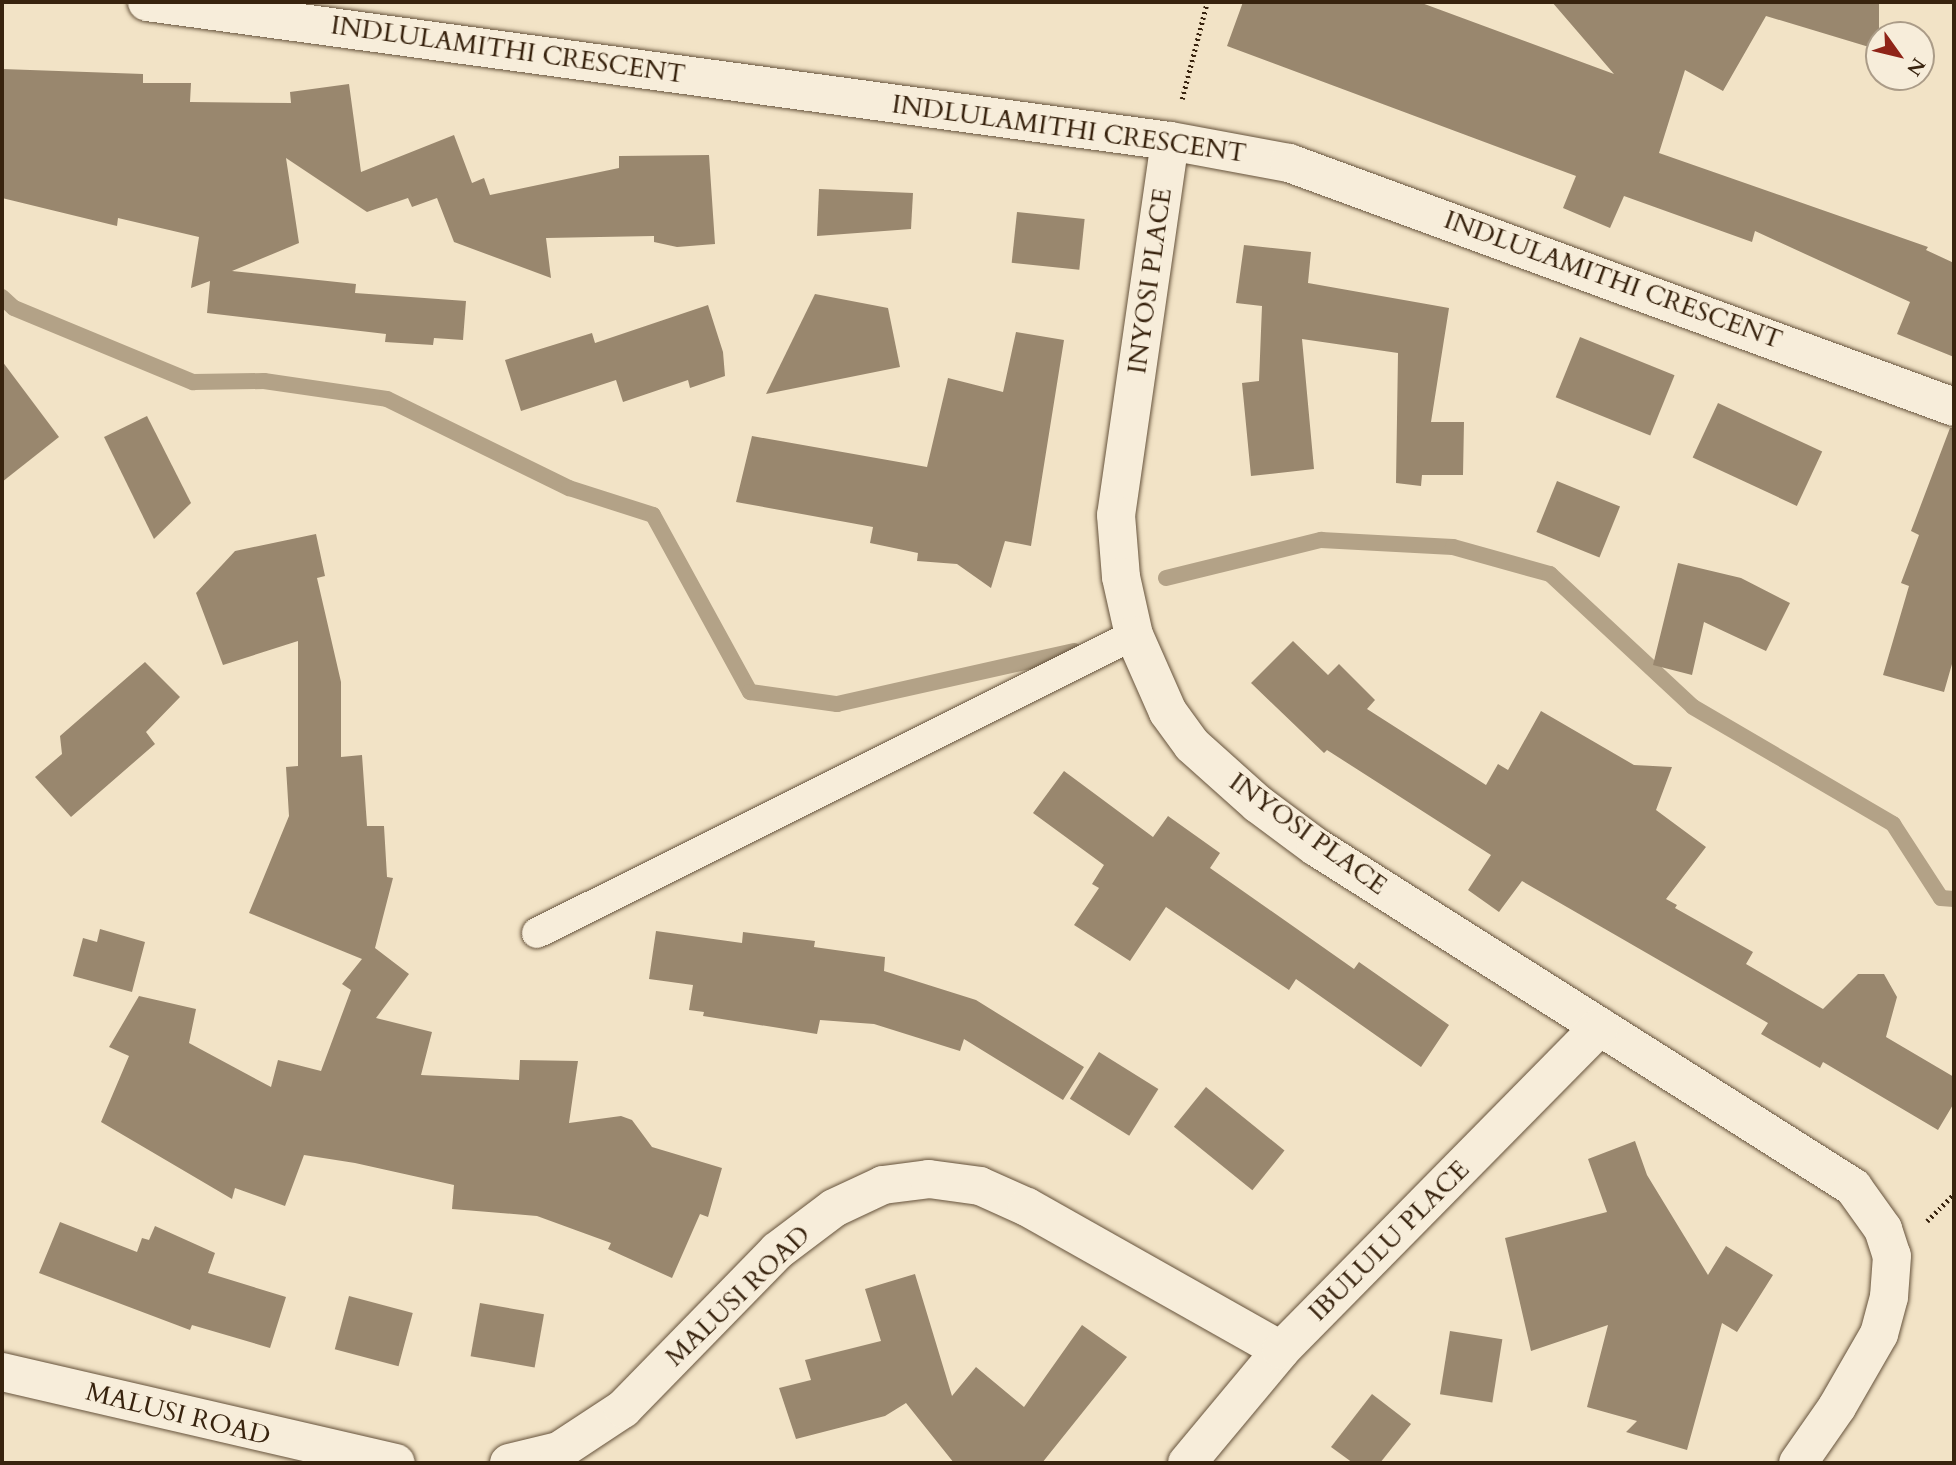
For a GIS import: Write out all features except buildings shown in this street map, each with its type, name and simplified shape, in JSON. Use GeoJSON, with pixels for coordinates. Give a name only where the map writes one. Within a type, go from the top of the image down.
{"type":"FeatureCollection","features":[{"type":"Feature","properties":{"kind":"street","name":"INDLULAMITHI CRESCENT"},"geometry":{"type":"LineString","coordinates":[[147,2],[1170,141],[1289,163],[1954,407]]}},
{"type":"Feature","properties":{"kind":"street","name":"INYOSI PLACE"},"geometry":{"type":"LineString","coordinates":[[1170,141],[1116,516],[1121,577],[1133,635],[1168,712],[1192,745],[1258,804],[1316,847],[1853,1187],[1883,1229],[1892,1256],[1889,1297],[1879,1334],[1837,1407],[1798,1463]]}},
{"type":"Feature","properties":{"kind":"street","name":"IBULULU PLACE"},"geometry":{"type":"LineString","coordinates":[[1187,1463],[1281,1350],[1600,1027]]}},
{"type":"Feature","properties":{"kind":"street","name":"MALUSI ROAD"},"geometry":{"type":"LineString","coordinates":[[509,1463],[559,1451],[623,1409],[777,1251],[834,1208],[883,1185],[929,1179],[980,1186],[1027,1207],[1281,1350]]}},
{"type":"Feature","properties":{"kind":"street","name":"MALUSI ROAD"},"geometry":{"type":"LineString","coordinates":[[2,1372],[396,1463]]}},
{"type":"Feature","properties":{"kind":"lane"},"geometry":{"type":"LineString","coordinates":[[537,933],[1133,635]]}},
{"type":"Feature","properties":{"kind":"path"},"geometry":{"type":"LineString","coordinates":[[1170,141],[1208,2]]}},
{"type":"Feature","properties":{"kind":"waterway"},"geometry":{"type":"LineString","coordinates":[[2,297],[14,308],[193,382],[264,381],[387,399],[569,488],[653,515],[750,692],[837,704],[1074,651]]}},
{"type":"Feature","properties":{"kind":"waterway"},"geometry":{"type":"LineString","coordinates":[[1166,578],[1321,540],[1453,547],[1550,574],[1693,707],[1893,824],[1941,898],[1954,899]]}}]}
